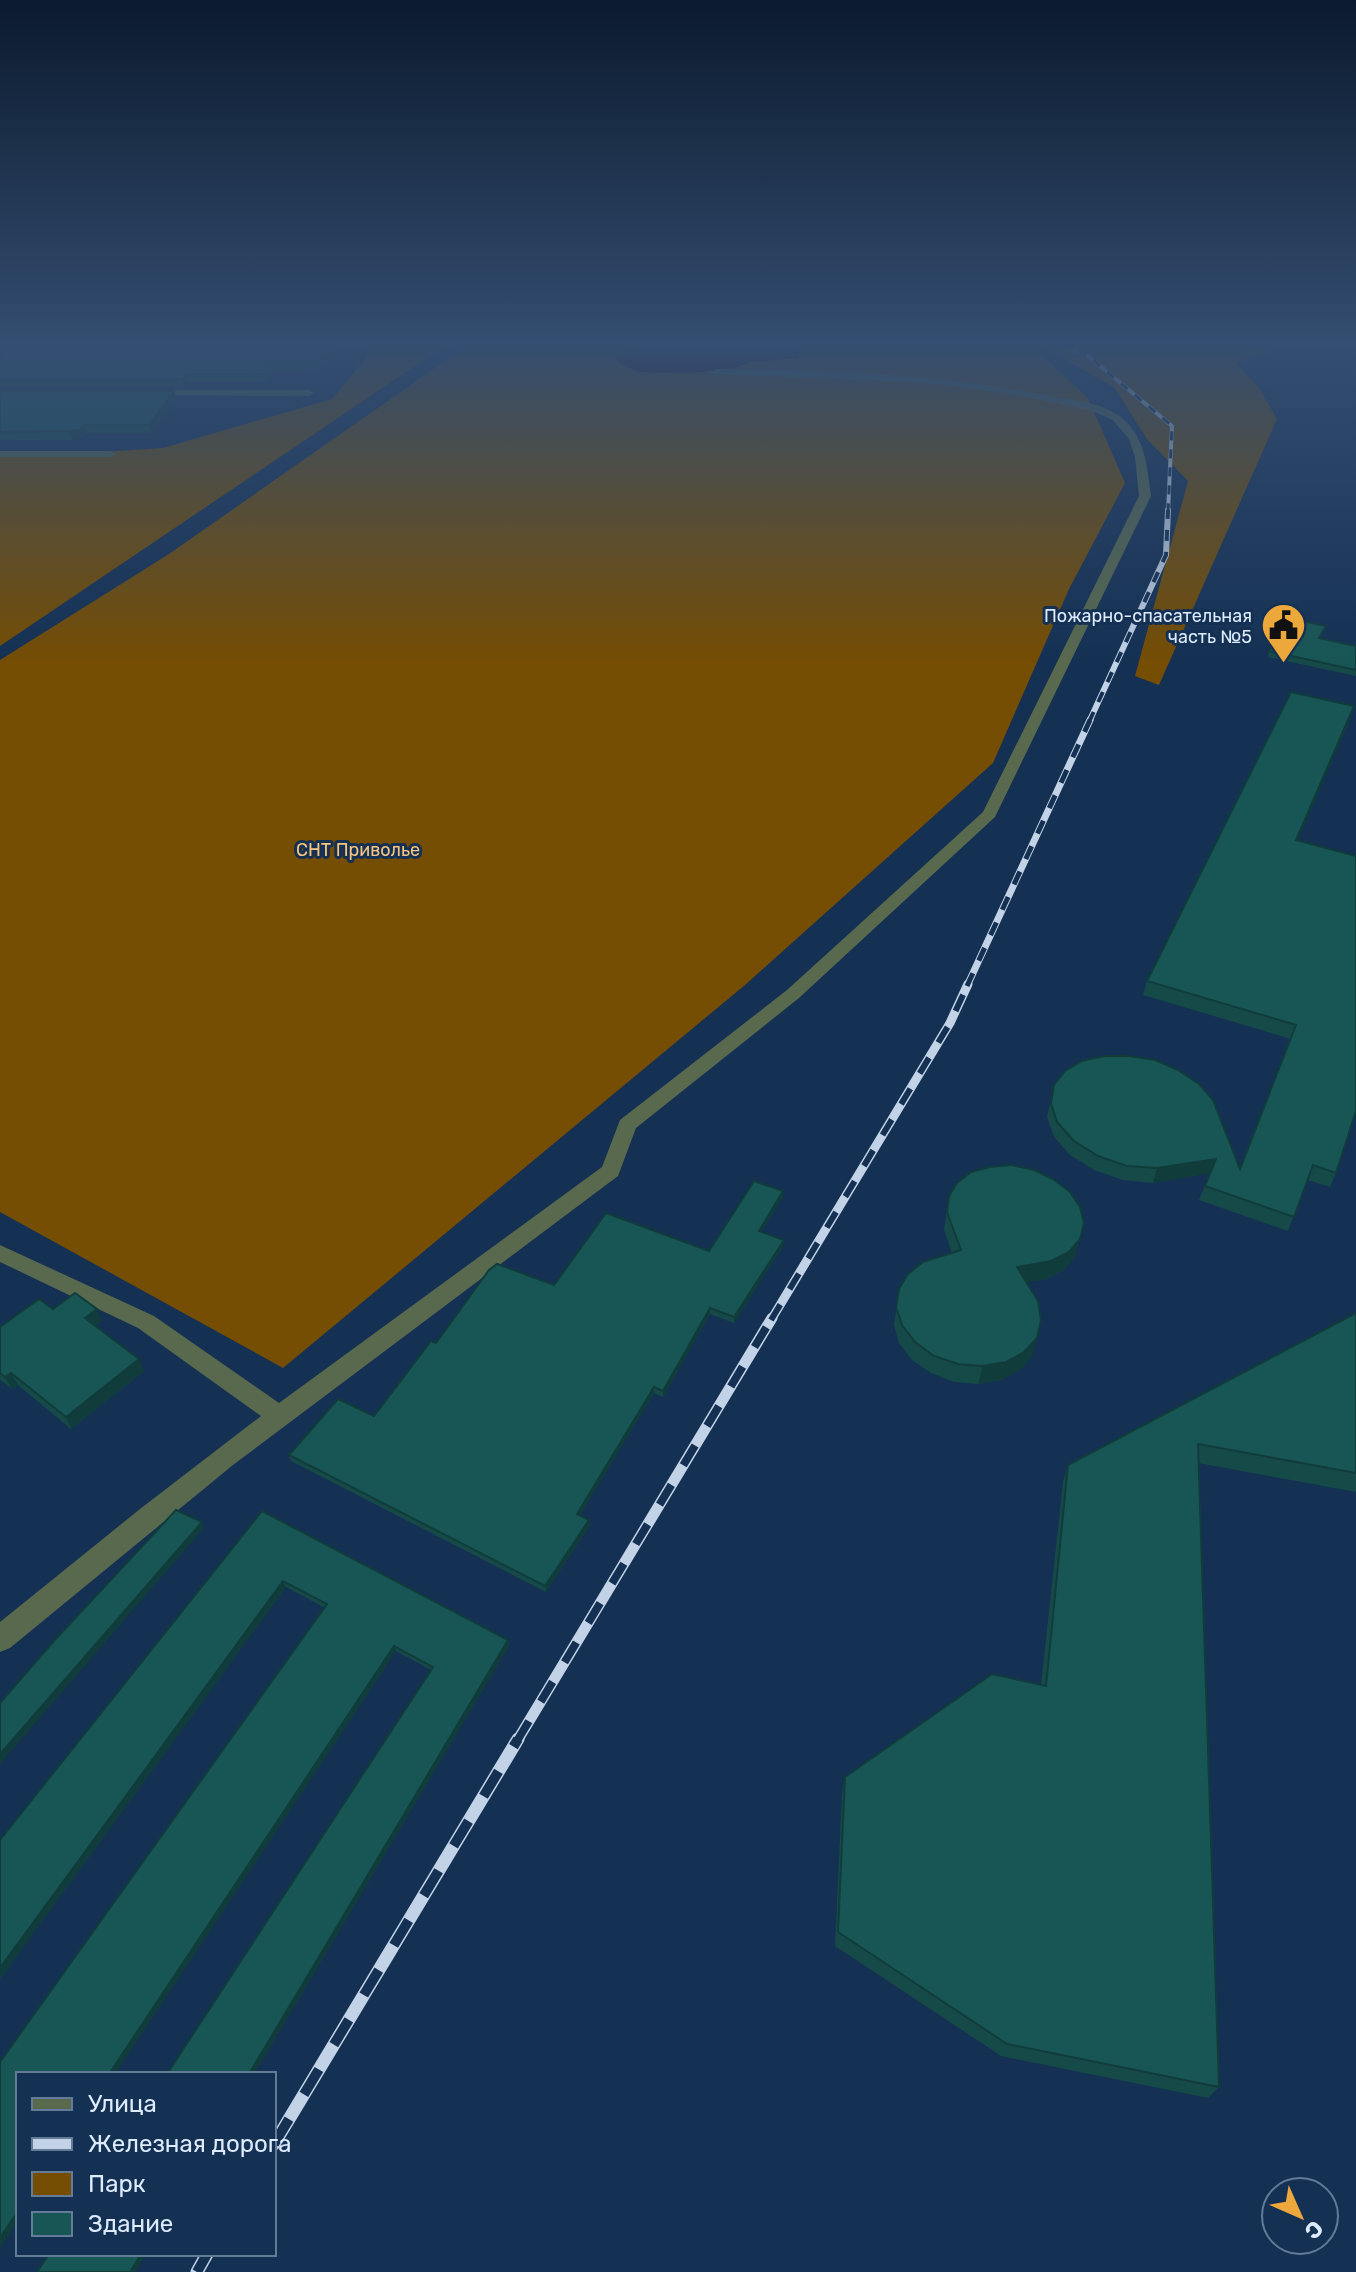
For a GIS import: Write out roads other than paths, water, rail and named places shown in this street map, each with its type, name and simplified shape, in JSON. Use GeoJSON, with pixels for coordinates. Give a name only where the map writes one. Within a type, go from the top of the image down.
{"type":"FeatureCollection","features":[{"type":"Feature","properties":{"kind":"street"},"geometry":{"type":"LineString","coordinates":[[0,1639],[279,1416],[611,1171],[627,1125],[793,994],[990,814],[1145,496],[1140,451]]}},
{"type":"Feature","properties":{"kind":"street"},"geometry":{"type":"LineString","coordinates":[[0,454],[111,454]]}},
{"type":"Feature","properties":{"kind":"street"},"geometry":{"type":"LineString","coordinates":[[0,1253],[146,1322],[279,1416]]}},
{"type":"Feature","properties":{"kind":"railway"},"geometry":{"type":"LineString","coordinates":[[1168,512],[1171,451]]}},
{"type":"Feature","properties":{"kind":"railway"},"geometry":{"type":"LineString","coordinates":[[1089,722],[1166,555],[1168,510]]}},
{"type":"Feature","properties":{"kind":"railway"},"geometry":{"type":"LineString","coordinates":[[967,986],[1090,720]]}},
{"type":"Feature","properties":{"kind":"railway"},"geometry":{"type":"LineString","coordinates":[[771,1320],[950,1023],[968,984]]}},
{"type":"Feature","properties":{"kind":"railway"},"geometry":{"type":"LineString","coordinates":[[517,1741],[772,1318]]}},
{"type":"Feature","properties":{"kind":"railway"},"geometry":{"type":"LineString","coordinates":[[276,2141],[518,1739]]}},
{"type":"Feature","properties":{"kind":"railway"},"geometry":{"type":"LineString","coordinates":[[197,2272],[206,2256]]}},
{"type":"Feature","properties":{"kind":"place","name":"Пожарно-спасательная часть №5"},"geometry":{"type":"Point","coordinates":[1283,665]}},
{"type":"Feature","properties":{"kind":"park label","name":"СНТ Приволье"},"geometry":{"type":"Point","coordinates":[358,850]}}]}
